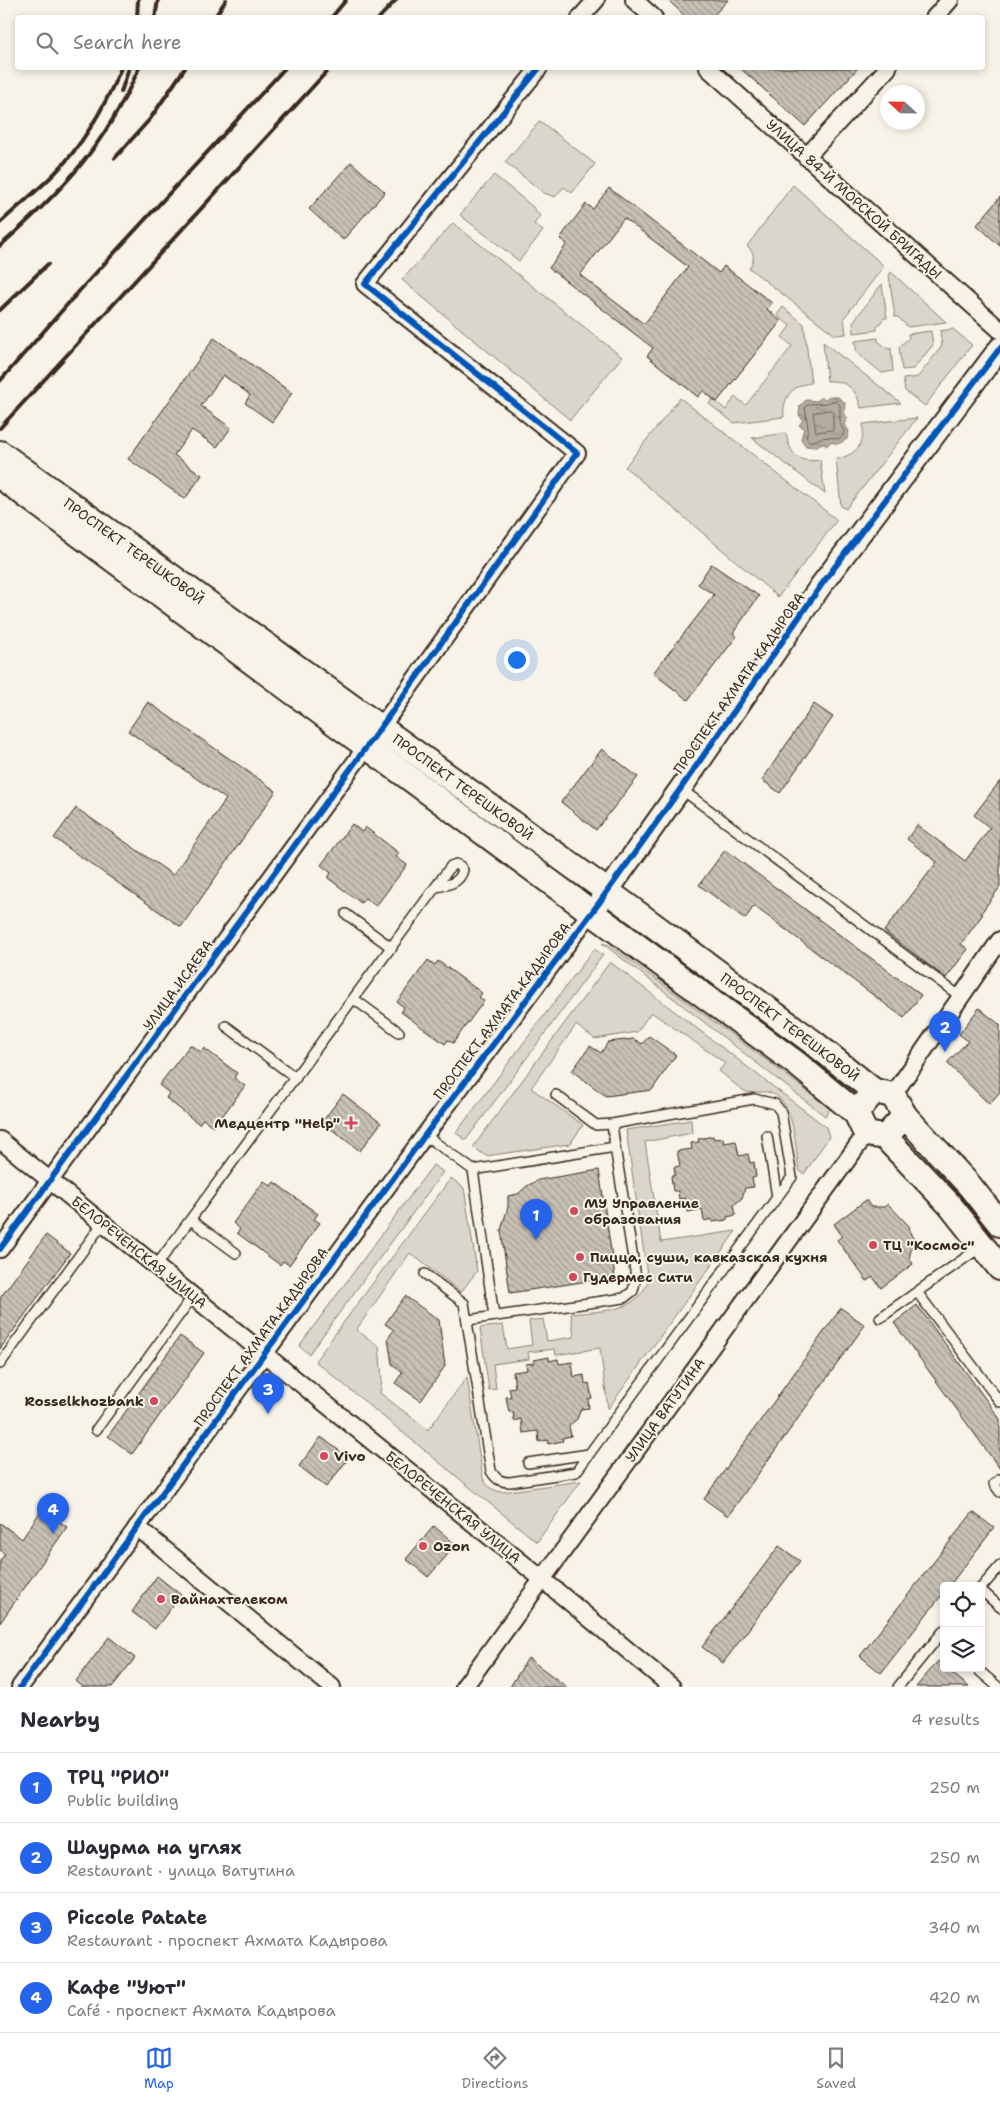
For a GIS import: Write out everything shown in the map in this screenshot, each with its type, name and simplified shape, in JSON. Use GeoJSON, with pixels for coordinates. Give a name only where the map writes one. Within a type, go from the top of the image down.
{"type":"FeatureCollection","features":[{"type":"Feature","properties":{"kind":"main road","name":"ПРОСПЕКТ ТЕРЕШКОВОЙ"},"geometry":{"type":"LineString","coordinates":[[0,453],[31,488],[599,902],[814,1043],[884,1093]]}},
{"type":"Feature","properties":{"kind":"main road","name":"ПРОСПЕКТ ТЕРЕШКОВОЙ"},"geometry":{"type":"LineString","coordinates":[[0,476],[31,488]]}},
{"type":"Feature","properties":{"kind":"main road","name":"ПРОСПЕКТ ТЕРЕШКОВОЙ"},"geometry":{"type":"LineString","coordinates":[[599,902],[797,1064],[869,1128],[948,1204],[1000,1268]]}},
{"type":"Feature","properties":{"kind":"main road"},"geometry":{"type":"LineString","coordinates":[[869,1128],[884,1093],[969,1185],[1000,1224]]}},
{"type":"Feature","properties":{"kind":"main road"},"geometry":{"type":"LineString","coordinates":[[869,1128],[905,1116]]}},
{"type":"Feature","properties":{"kind":"street"},"geometry":{"type":"LineString","coordinates":[[583,15],[596,0]]}},
{"type":"Feature","properties":{"kind":"street"},"geometry":{"type":"LineString","coordinates":[[634,0],[651,15]]}},
{"type":"Feature","properties":{"kind":"street"},"geometry":{"type":"LineString","coordinates":[[937,15],[950,0]]}},
{"type":"Feature","properties":{"kind":"street","name":"УЛИЦА ИСАЕВА"},"geometry":{"type":"LineString","coordinates":[[0,1249],[374,737],[577,453],[365,284],[537,70]]}},
{"type":"Feature","properties":{"kind":"street","name":"УЛИЦА 84-Й МОРСКОЙ БРИГАДЫ"},"geometry":{"type":"LineString","coordinates":[[710,70],[1000,330]]}},
{"type":"Feature","properties":{"kind":"street"},"geometry":{"type":"LineString","coordinates":[[806,157],[886,70]]}},
{"type":"Feature","properties":{"kind":"street","name":"ПРОСПЕКТ АХМАТА КАДЫРОВА"},"geometry":{"type":"LineString","coordinates":[[20,1687],[425,1134],[599,902],[681,788],[822,584],[1000,348]]}},
{"type":"Feature","properties":{"kind":"street"},"geometry":{"type":"LineString","coordinates":[[884,1093],[961,997],[1000,940]]}},
{"type":"Feature","properties":{"kind":"street","name":"УЛИЦА ВАТУТИНА"},"geometry":{"type":"LineString","coordinates":[[464,1687],[869,1128]]}},
{"type":"Feature","properties":{"kind":"street","name":"БЕЛОРЕЧЕНСКАЯ УЛИЦА"},"geometry":{"type":"LineString","coordinates":[[0,1140],[542,1579],[672,1687]]}},
{"type":"Feature","properties":{"kind":"street"},"geometry":{"type":"LineString","coordinates":[[137,1527],[332,1687]]}},
{"type":"Feature","properties":{"kind":"lane"},"geometry":{"type":"LineString","coordinates":[[681,788],[961,997]]}},
{"type":"Feature","properties":{"kind":"lane"},"geometry":{"type":"LineString","coordinates":[[156,1266],[437,887]]}},
{"type":"Feature","properties":{"kind":"lane"},"geometry":{"type":"LineString","coordinates":[[346,914],[392,948]]}},
{"type":"Feature","properties":{"kind":"lane"},"geometry":{"type":"LineString","coordinates":[[354,998],[399,1032]]}},
{"type":"Feature","properties":{"kind":"lane"},"geometry":{"type":"LineString","coordinates":[[226,1026],[296,1078]]}},
{"type":"Feature","properties":{"kind":"lane"},"geometry":{"type":"LineString","coordinates":[[425,1274],[464,1303],[491,1471],[495,1478],[502,1482],[510,1482],[576,1472],[792,1177],[784,1119],[775,1104],[754,1099],[612,1124],[596,1125],[556,1095]]}},
{"type":"Feature","properties":{"kind":"lane"},"geometry":{"type":"LineString","coordinates":[[468,1320],[624,1298],[633,1291],[636,1277],[612,1124]]}},
{"type":"Feature","properties":{"kind":"lane"},"geometry":{"type":"LineString","coordinates":[[425,1134],[473,1170],[494,1316]]}},
{"type":"Feature","properties":{"kind":"lane"},"geometry":{"type":"LineString","coordinates":[[767,1136],[777,1197]]}},
{"type":"Feature","properties":{"kind":"lane"},"geometry":{"type":"LineString","coordinates":[[473,1170],[615,1147]]}},
{"type":"Feature","properties":{"kind":"lane"},"geometry":{"type":"LineString","coordinates":[[191,1220],[236,1253]]}},
{"type":"Feature","properties":{"kind":"lane"},"geometry":{"type":"LineString","coordinates":[[0,1364],[103,1223]]}},
{"type":"Feature","properties":{"kind":"lane"},"geometry":{"type":"LineString","coordinates":[[880,1318],[983,1246]]}},
{"type":"Feature","properties":{"kind":"lane"},"geometry":{"type":"LineString","coordinates":[[917,1292],[1000,1402]]}},
{"type":"Feature","properties":{"kind":"lane"},"geometry":{"type":"LineString","coordinates":[[96,1430],[193,1296]]}},
{"type":"Feature","properties":{"kind":"lane"},"geometry":{"type":"LineString","coordinates":[[528,1463],[590,1454]]}},
{"type":"Feature","properties":{"kind":"lane"},"geometry":{"type":"LineString","coordinates":[[1000,1479],[994,1484],[1000,1492]]}},
{"type":"Feature","properties":{"kind":"lane"},"geometry":{"type":"LineString","coordinates":[[985,1584],[1000,1566]]}},
{"type":"Feature","properties":{"kind":"lane"},"geometry":{"type":"LineString","coordinates":[[985,1593],[1000,1607]]}},
{"type":"Feature","properties":{"kind":"lane"},"geometry":{"type":"LineString","coordinates":[[898,1687],[940,1637]]}},
{"type":"Feature","properties":{"kind":"lane"},"geometry":{"type":"LineString","coordinates":[[981,1672],[998,1687]]}},
{"type":"Feature","properties":{"kind":"shaded area"},"geometry":{"type":"Polygon","coordinates":[[[540,121],[595,164],[572,193],[564,187],[555,197],[544,193],[505,162],[540,121]]]}},
{"type":"Feature","properties":{"kind":"shaded area"},"geometry":{"type":"Polygon","coordinates":[[[494,175],[533,207],[540,216],[534,224],[543,231],[519,261],[460,215],[494,175]]]}},
{"type":"Feature","properties":{"kind":"shaded area"},"geometry":{"type":"Polygon","coordinates":[[[793,185],[884,266],[844,318],[846,334],[835,335],[749,268],[753,256],[752,251],[747,246],[793,185]]]}},
{"type":"Feature","properties":{"kind":"shaded area"},"geometry":{"type":"Polygon","coordinates":[[[453,223],[622,357],[570,420],[402,280],[453,223]]]}},
{"type":"Feature","properties":{"kind":"shaded area"},"geometry":{"type":"Polygon","coordinates":[[[891,272],[946,322],[908,327],[898,317],[895,317],[889,275],[891,272]]]}},
{"type":"Feature","properties":{"kind":"shaded area"},"geometry":{"type":"Polygon","coordinates":[[[882,284],[887,318],[884,318],[877,327],[877,330],[854,333],[853,322],[882,284]]]}},
{"type":"Feature","properties":{"kind":"shaded area"},"geometry":{"type":"Polygon","coordinates":[[[783,307],[804,324],[811,383],[798,386],[790,394],[785,404],[784,417],[734,423],[709,404],[713,399],[726,410],[735,397],[746,405],[792,346],[782,337],[790,326],[777,315],[783,307]]]}},
{"type":"Feature","properties":{"kind":"shaded area"},"geometry":{"type":"Polygon","coordinates":[[[953,329],[972,345],[925,406],[905,391],[903,379],[918,377],[942,346],[940,331],[953,329]]]}},
{"type":"Feature","properties":{"kind":"shaded area"},"geometry":{"type":"Polygon","coordinates":[[[931,331],[933,345],[913,369],[902,370],[899,347],[909,338],[908,334],[931,331]]]}},
{"type":"Feature","properties":{"kind":"shaded area"},"geometry":{"type":"Polygon","coordinates":[[[878,338],[878,341],[888,349],[891,348],[893,371],[882,373],[857,353],[855,341],[878,338]]]}},
{"type":"Feature","properties":{"kind":"shaded area"},"geometry":{"type":"Polygon","coordinates":[[[823,342],[901,403],[861,408],[857,396],[850,387],[840,382],[827,381],[823,342]]]}},
{"type":"Feature","properties":{"kind":"shaded area"},"geometry":{"type":"Polygon","coordinates":[[[680,398],[837,520],[778,597],[625,467],[680,398]]]}},
{"type":"Feature","properties":{"kind":"shaded area"},"geometry":{"type":"Polygon","coordinates":[[[917,418],[846,509],[841,506],[836,459],[849,455],[858,448],[861,443],[863,424],[917,418]]]}},
{"type":"Feature","properties":{"kind":"shaded area"},"geometry":{"type":"Polygon","coordinates":[[[786,433],[790,447],[796,456],[812,461],[820,460],[825,494],[752,438],[786,433]]]}},
{"type":"Feature","properties":{"kind":"shaded area"},"geometry":{"type":"Polygon","coordinates":[[[602,943],[609,945],[784,1073],[830,1109],[825,1116],[602,943]]]}},
{"type":"Feature","properties":{"kind":"shaded area"},"geometry":{"type":"Polygon","coordinates":[[[594,949],[603,955],[466,1140],[456,1133],[594,949]]]}},
{"type":"Feature","properties":{"kind":"shaded area"},"geometry":{"type":"Polygon","coordinates":[[[610,962],[826,1127],[829,1137],[804,1174],[799,1170],[795,1138],[789,1115],[785,1105],[779,1098],[768,1092],[747,1092],[741,1089],[719,1071],[725,1063],[651,1012],[637,1032],[595,1039],[576,1025],[531,1088],[583,1125],[570,1144],[486,1156],[473,1147],[610,962]]]}},
{"type":"Feature","properties":{"kind":"shaded area"},"geometry":{"type":"Polygon","coordinates":[[[691,1120],[692,1133],[645,1142],[661,1242],[736,1231],[608,1409],[600,1348],[556,1355],[555,1349],[528,1352],[529,1359],[493,1364],[496,1389],[489,1390],[480,1328],[503,1325],[507,1349],[532,1345],[529,1321],[543,1319],[547,1341],[574,1337],[571,1314],[606,1311],[627,1305],[636,1300],[643,1292],[648,1281],[626,1130],[691,1120]]]}},
{"type":"Feature","properties":{"kind":"shaded area"},"geometry":{"type":"Polygon","coordinates":[[[433,1165],[443,1172],[309,1354],[299,1346],[433,1165]]]}},
{"type":"Feature","properties":{"kind":"shaded area"},"geometry":{"type":"Polygon","coordinates":[[[451,1178],[464,1188],[477,1271],[461,1292],[410,1253],[356,1330],[379,1346],[382,1380],[380,1393],[428,1430],[467,1377],[483,1478],[490,1488],[502,1492],[581,1481],[537,1542],[315,1361],[451,1178]]]}},
{"type":"Feature","properties":{"kind":"water"},"geometry":{"type":"Polygon","coordinates":[[[830,396],[838,397],[845,403],[844,415],[848,418],[844,424],[849,431],[847,439],[838,444],[830,442],[827,446],[822,443],[815,447],[806,446],[801,439],[804,428],[799,425],[803,420],[799,415],[800,406],[806,400],[817,401],[821,397],[825,400],[830,396]]]}},
{"type":"Feature","properties":{"kind":"building"},"geometry":{"type":"Polygon","coordinates":[[[668,0],[728,0],[714,15],[684,15],[668,0]]]}},
{"type":"Feature","properties":{"kind":"building"},"geometry":{"type":"Polygon","coordinates":[[[742,70],[856,70],[805,126],[742,70]]]}},
{"type":"Feature","properties":{"kind":"building"},"geometry":{"type":"Polygon","coordinates":[[[351,162],[385,192],[343,240],[309,209],[351,162]]]}},
{"type":"Feature","properties":{"kind":"building"},"geometry":{"type":"Polygon","coordinates":[[[609,188],[719,273],[724,266],[772,303],[767,309],[781,321],[717,402],[703,391],[698,397],[647,356],[653,348],[549,268],[567,244],[560,238],[586,204],[593,209],[609,188]],[[624,218],[580,275],[644,324],[688,267],[624,218]]]}},
{"type":"Feature","properties":{"kind":"building"},"geometry":{"type":"Polygon","coordinates":[[[1000,197],[1000,246],[977,225],[1000,197]]]}},
{"type":"Feature","properties":{"kind":"building"},"geometry":{"type":"Polygon","coordinates":[[[214,338],[292,393],[272,422],[245,403],[250,395],[223,375],[201,406],[231,428],[217,447],[192,430],[174,455],[202,475],[185,499],[128,459],[214,338]]]}},
{"type":"Feature","properties":{"kind":"building"},"geometry":{"type":"Polygon","coordinates":[[[711,564],[759,596],[733,633],[737,636],[688,700],[653,673],[714,595],[698,584],[711,564]]]}},
{"type":"Feature","properties":{"kind":"building"},"geometry":{"type":"Polygon","coordinates":[[[148,702],[276,791],[181,927],[54,838],[76,808],[173,875],[226,799],[128,731],[148,702]]]}},
{"type":"Feature","properties":{"kind":"building"},"geometry":{"type":"Polygon","coordinates":[[[814,704],[833,717],[780,793],[762,780],[814,704]]]}},
{"type":"Feature","properties":{"kind":"building"},"geometry":{"type":"Polygon","coordinates":[[[602,749],[638,777],[596,830],[561,802],[602,749]]]}},
{"type":"Feature","properties":{"kind":"building"},"geometry":{"type":"Polygon","coordinates":[[[1000,781],[1000,887],[961,944],[968,949],[946,978],[884,931],[937,862],[907,839],[917,825],[965,861],[990,828],[974,815],[1000,781]]]}},
{"type":"Feature","properties":{"kind":"building"},"geometry":{"type":"Polygon","coordinates":[[[352,824],[362,832],[365,827],[399,853],[396,857],[407,865],[376,906],[365,898],[361,903],[328,878],[331,873],[321,865],[352,824]]]}},
{"type":"Feature","properties":{"kind":"building"},"geometry":{"type":"Polygon","coordinates":[[[725,850],[921,995],[904,1018],[754,906],[745,919],[699,885],[725,850]]]}},
{"type":"Feature","properties":{"kind":"building"},"geometry":{"type":"Polygon","coordinates":[[[428,960],[435,965],[438,961],[482,993],[479,997],[484,1001],[453,1043],[448,1040],[445,1044],[401,1012],[404,1007],[397,1002],[428,960]]]}},
{"type":"Feature","properties":{"kind":"building"},"geometry":{"type":"Polygon","coordinates":[[[979,1008],[1000,1025],[1000,1092],[989,1104],[947,1063],[968,1041],[959,1034],[979,1008]]]}},
{"type":"Feature","properties":{"kind":"building"},"geometry":{"type":"Polygon","coordinates":[[[649,1036],[676,1055],[652,1090],[606,1096],[572,1071],[590,1046],[601,1053],[608,1042],[634,1039],[642,1044],[649,1036]]]}},
{"type":"Feature","properties":{"kind":"building"},"geometry":{"type":"Polygon","coordinates":[[[190,1045],[201,1052],[204,1048],[237,1073],[234,1078],[245,1086],[214,1127],[203,1119],[199,1124],[166,1098],[169,1093],[159,1085],[190,1045]]]}},
{"type":"Feature","properties":{"kind":"building","name":"Медцентр \"Help\""},"geometry":{"type":"Polygon","coordinates":[[[343,1094],[381,1123],[360,1151],[322,1122],[343,1094]]]}},
{"type":"Feature","properties":{"kind":"building"},"geometry":{"type":"Polygon","coordinates":[[[713,1136],[714,1139],[723,1138],[724,1143],[736,1141],[739,1156],[748,1154],[750,1163],[754,1162],[756,1177],[752,1178],[754,1187],[745,1188],[742,1198],[734,1205],[736,1215],[727,1217],[727,1220],[712,1222],[712,1219],[704,1221],[702,1209],[688,1212],[685,1198],[679,1199],[678,1191],[673,1191],[671,1176],[675,1175],[674,1167],[680,1166],[677,1151],[692,1149],[691,1143],[699,1142],[698,1139],[713,1136]]]}},
{"type":"Feature","properties":{"kind":"building"},"geometry":{"type":"Polygon","coordinates":[[[599,1170],[615,1277],[510,1293],[501,1230],[508,1207],[508,1196],[518,1194],[538,1180],[599,1170]]]}},
{"type":"Feature","properties":{"kind":"building"},"geometry":{"type":"Polygon","coordinates":[[[264,1181],[271,1186],[274,1182],[318,1214],[314,1219],[320,1223],[289,1265],[283,1261],[280,1265],[237,1233],[240,1229],[233,1223],[264,1181]]]}},
{"type":"Feature","properties":{"kind":"building"},"geometry":{"type":"Polygon","coordinates":[[[866,1200],[871,1207],[884,1207],[888,1204],[909,1226],[911,1235],[917,1243],[912,1247],[909,1258],[913,1264],[881,1288],[873,1277],[867,1281],[837,1240],[842,1236],[834,1224],[866,1200]]]}},
{"type":"Feature","properties":{"kind":"building"},"geometry":{"type":"Polygon","coordinates":[[[46,1235],[70,1253],[0,1349],[0,1298],[46,1235]]]}},
{"type":"Feature","properties":{"kind":"building"},"geometry":{"type":"Polygon","coordinates":[[[405,1296],[439,1320],[445,1366],[421,1401],[395,1383],[403,1372],[392,1364],[388,1338],[394,1330],[385,1324],[405,1296]]]}},
{"type":"Feature","properties":{"kind":"building"},"geometry":{"type":"Polygon","coordinates":[[[917,1305],[1000,1419],[1000,1469],[894,1323],[917,1305]]]}},
{"type":"Feature","properties":{"kind":"building"},"geometry":{"type":"Polygon","coordinates":[[[841,1308],[865,1325],[728,1516],[704,1499],[841,1308]]]}},
{"type":"Feature","properties":{"kind":"building"},"geometry":{"type":"Polygon","coordinates":[[[180,1336],[204,1353],[132,1454],[108,1436],[180,1336]]]}},
{"type":"Feature","properties":{"kind":"building"},"geometry":{"type":"Polygon","coordinates":[[[549,1357],[549,1361],[558,1359],[559,1364],[572,1362],[574,1377],[584,1375],[585,1384],[589,1383],[592,1398],[588,1399],[589,1408],[581,1409],[577,1419],[569,1426],[571,1436],[562,1438],[563,1441],[548,1444],[547,1440],[539,1442],[538,1431],[523,1433],[521,1419],[514,1421],[513,1412],[509,1412],[506,1397],[511,1397],[509,1388],[515,1387],[513,1372],[527,1370],[526,1364],[549,1357]]]}},
{"type":"Feature","properties":{"kind":"building"},"geometry":{"type":"Polygon","coordinates":[[[321,1437],[349,1458],[326,1487],[299,1466],[321,1437]]]}},
{"type":"Feature","properties":{"kind":"building"},"geometry":{"type":"Polygon","coordinates":[[[42,1509],[67,1527],[0,1623],[0,1561],[5,1554],[0,1550],[0,1523],[22,1539],[42,1509]]]}},
{"type":"Feature","properties":{"kind":"building"},"geometry":{"type":"Polygon","coordinates":[[[973,1512],[994,1528],[952,1582],[940,1582],[940,1597],[881,1673],[860,1656],[973,1512]]]}},
{"type":"Feature","properties":{"kind":"building"},"geometry":{"type":"Polygon","coordinates":[[[434,1526],[456,1545],[428,1577],[406,1559],[434,1526]]]}},
{"type":"Feature","properties":{"kind":"building"},"geometry":{"type":"Polygon","coordinates":[[[779,1546],[800,1561],[723,1663],[702,1647],[779,1546]]]}},
{"type":"Feature","properties":{"kind":"building"},"geometry":{"type":"Polygon","coordinates":[[[157,1576],[181,1595],[155,1629],[132,1612],[157,1576]]]}},
{"type":"Feature","properties":{"kind":"building"},"geometry":{"type":"Polygon","coordinates":[[[109,1637],[135,1658],[112,1687],[83,1687],[76,1681],[109,1637]]]}},
{"type":"Feature","properties":{"kind":"building"},"geometry":{"type":"Polygon","coordinates":[[[528,1658],[567,1687],[510,1687],[528,1658]]]}},
{"type":"Feature","properties":{"kind":"building"},"geometry":{"type":"Polygon","coordinates":[[[938,1661],[940,1663],[940,1672],[951,1672],[969,1687],[916,1687],[938,1661]]]}},
{"type":"Feature","properties":{"kind":"railway"},"geometry":{"type":"LineString","coordinates":[[137,15],[138,0]]}},
{"type":"Feature","properties":{"kind":"railway"},"geometry":{"type":"LineString","coordinates":[[156,15],[158,0]]}},
{"type":"Feature","properties":{"kind":"railway"},"geometry":{"type":"LineString","coordinates":[[216,15],[226,0]]}},
{"type":"Feature","properties":{"kind":"railway"},"geometry":{"type":"LineString","coordinates":[[334,15],[346,0]]}},
{"type":"Feature","properties":{"kind":"railway"},"geometry":{"type":"LineString","coordinates":[[382,15],[396,0]]}},
{"type":"Feature","properties":{"kind":"railway"},"geometry":{"type":"LineString","coordinates":[[0,223],[54,174],[75,150],[101,110],[120,70]]}},
{"type":"Feature","properties":{"kind":"railway"},"geometry":{"type":"LineString","coordinates":[[121,92],[128,70]]}},
{"type":"Feature","properties":{"kind":"railway"},"geometry":{"type":"LineString","coordinates":[[0,246],[44,206],[97,144],[126,96],[138,70]]}},
{"type":"Feature","properties":{"kind":"railway"},"geometry":{"type":"LineString","coordinates":[[115,158],[150,119],[184,70]]}},
{"type":"Feature","properties":{"kind":"railway"},"geometry":{"type":"LineString","coordinates":[[0,381],[81,289],[283,70]]}},
{"type":"Feature","properties":{"kind":"railway"},"geometry":{"type":"LineString","coordinates":[[0,428],[328,70]]}},
{"type":"Feature","properties":{"kind":"railway"},"geometry":{"type":"LineString","coordinates":[[0,310],[48,264]]}},
{"type":"Feature","properties":{"kind":"cycle path"},"geometry":{"type":"LineString","coordinates":[[0,1249],[381,727],[577,453],[365,284],[537,70]]}},
{"type":"Feature","properties":{"kind":"cycle path"},"geometry":{"type":"LineString","coordinates":[[20,1687],[425,1135],[599,903],[822,584],[1000,348]]}},
{"type":"Feature","properties":{"kind":"place","name":"Шаурма на углях"},"geometry":{"type":"Point","coordinates":[945,1052]}},
{"type":"Feature","properties":{"kind":"place","name":"Медцентр \"Help\""},"geometry":{"type":"Point","coordinates":[351,1123]}},
{"type":"Feature","properties":{"kind":"place","name":"МУ Управление образования"},"geometry":{"type":"Point","coordinates":[574,1211]}},
{"type":"Feature","properties":{"kind":"place","name":"ТРЦ \"РИО\""},"geometry":{"type":"Point","coordinates":[536,1240]}},
{"type":"Feature","properties":{"kind":"place","name":"ТЦ \"Космос\""},"geometry":{"type":"Point","coordinates":[873,1245]}},
{"type":"Feature","properties":{"kind":"place","name":"Пицца, суши, кавказская кухня"},"geometry":{"type":"Point","coordinates":[580,1257]}},
{"type":"Feature","properties":{"kind":"place","name":"Гудермес Сити"},"geometry":{"type":"Point","coordinates":[573,1277]}},
{"type":"Feature","properties":{"kind":"place","name":"Rosselkhozbank"},"geometry":{"type":"Point","coordinates":[154,1401]}},
{"type":"Feature","properties":{"kind":"place","name":"Piccole Patate"},"geometry":{"type":"Point","coordinates":[268,1414]}},
{"type":"Feature","properties":{"kind":"place","name":"Vivo"},"geometry":{"type":"Point","coordinates":[324,1456]}},
{"type":"Feature","properties":{"kind":"place","name":"Кафе \"Уют\""},"geometry":{"type":"Point","coordinates":[53,1534]}},
{"type":"Feature","properties":{"kind":"place","name":"Ozon"},"geometry":{"type":"Point","coordinates":[423,1546]}},
{"type":"Feature","properties":{"kind":"place","name":"Вайнахтелеком"},"geometry":{"type":"Point","coordinates":[161,1599]}}]}
